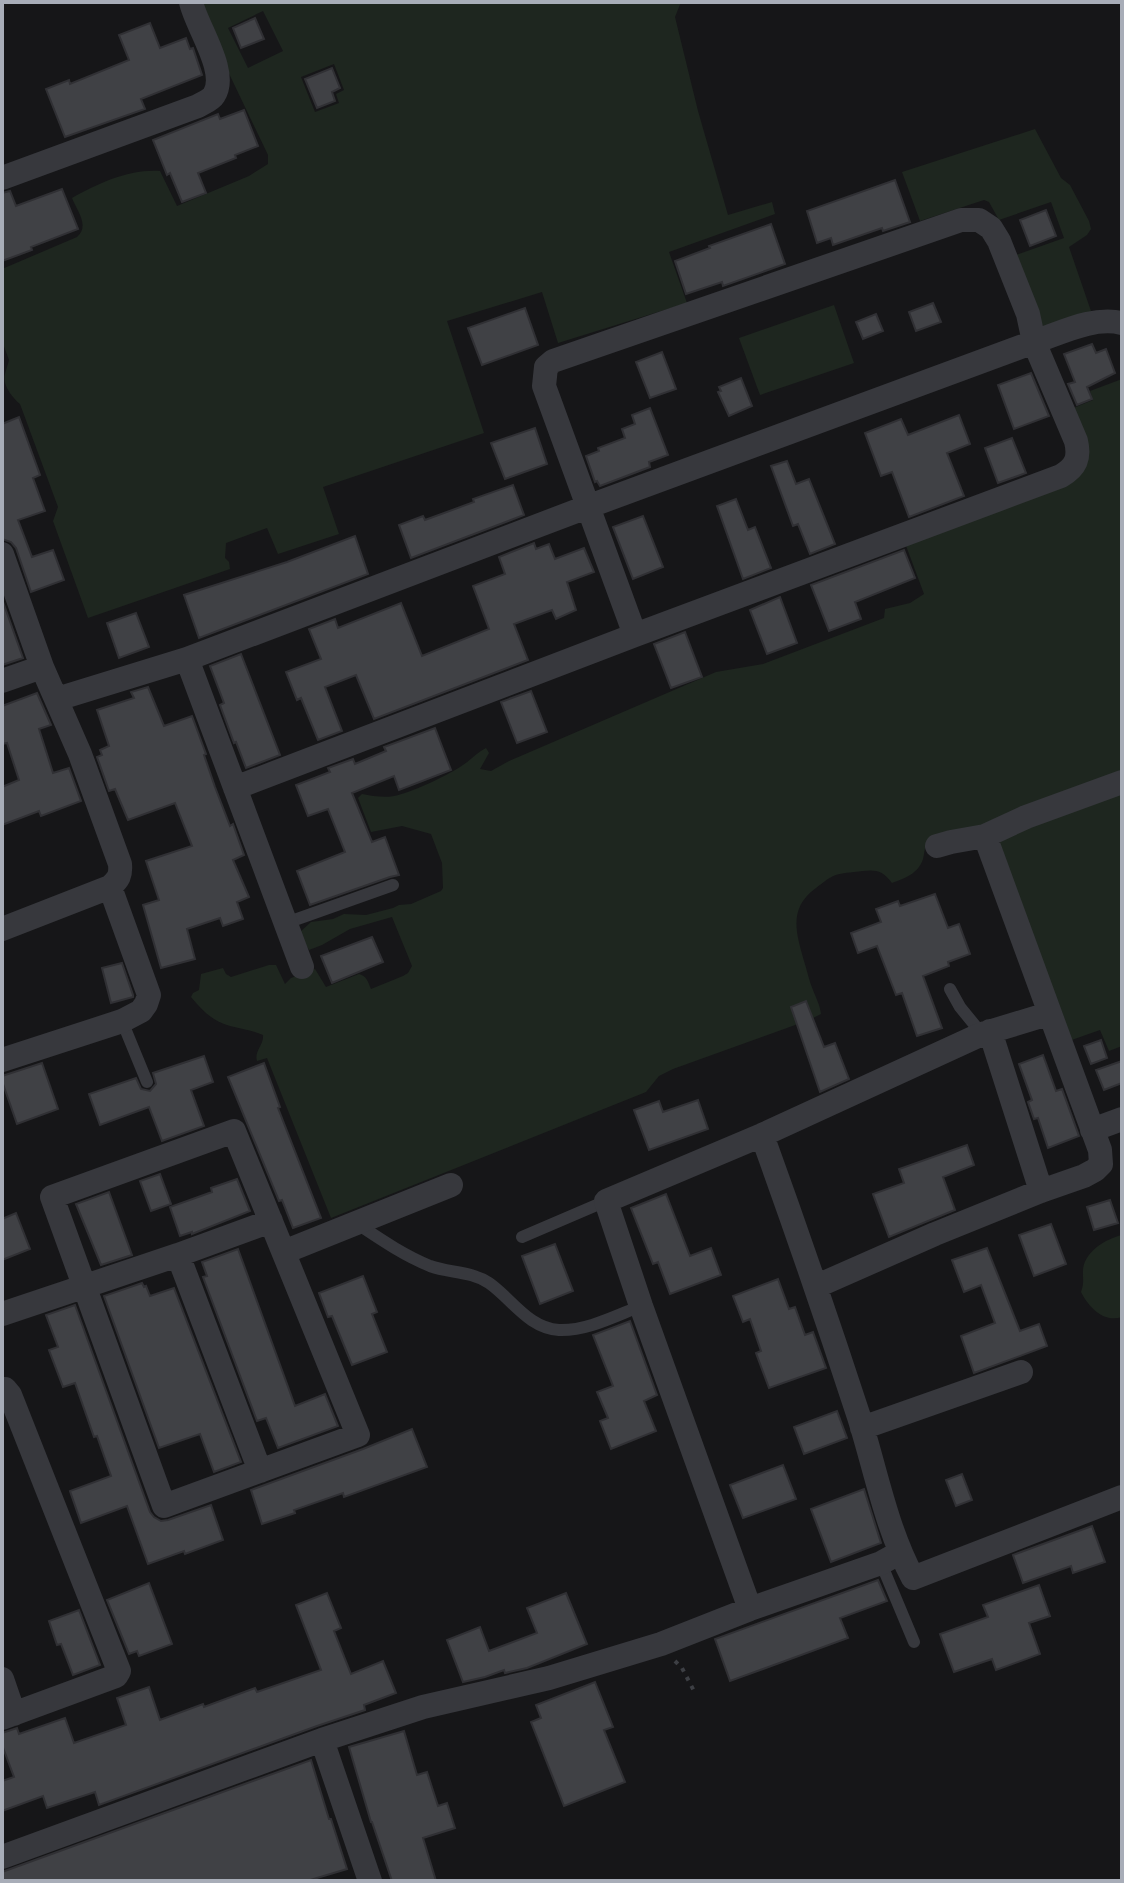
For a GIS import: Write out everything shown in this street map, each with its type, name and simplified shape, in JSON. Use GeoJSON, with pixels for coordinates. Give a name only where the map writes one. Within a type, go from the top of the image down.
{"type":"FeatureCollection","features":[{"type":"Feature","properties":{"kind":"street"},"geometry":{"type":"LineString","coordinates":[[2,178],[213,98],[218,85],[214,59],[191,2]]}},
{"type":"Feature","properties":{"kind":"street"},"geometry":{"type":"LineString","coordinates":[[235,788],[1070,471],[1078,457],[1076,441],[1034,342],[1028,314],[999,241],[991,228],[979,220],[961,220],[553,361],[546,367],[544,386],[635,635]]}},
{"type":"Feature","properties":{"kind":"street"},"geometry":{"type":"LineString","coordinates":[[57,699],[187,659],[1034,342],[1100,321],[1122,323]]}},
{"type":"Feature","properties":{"kind":"street"},"geometry":{"type":"LineString","coordinates":[[2,554],[42,667],[80,754],[121,873],[110,887],[2,929]]}},
{"type":"Feature","properties":{"kind":"street"},"geometry":{"type":"LineString","coordinates":[[187,659],[302,967]]}},
{"type":"Feature","properties":{"kind":"street"},"geometry":{"type":"LineString","coordinates":[[2,681],[42,667]]}},
{"type":"Feature","properties":{"kind":"street"},"geometry":{"type":"LineString","coordinates":[[937,846],[985,836],[1026,817],[1122,782]]}},
{"type":"Feature","properties":{"kind":"street"},"geometry":{"type":"LineString","coordinates":[[817,1286],[935,1234],[1084,1176],[1098,1167],[1101,1161],[985,836]]}},
{"type":"Feature","properties":{"kind":"street"},"geometry":{"type":"LineString","coordinates":[[2,1060],[122,1021],[141,1011],[146,1004],[149,995],[110,887]]}},
{"type":"Feature","properties":{"kind":"street"},"geometry":{"type":"LineString","coordinates":[[750,1609],[606,1201],[762,1135],[986,1033],[1048,1014]]}},
{"type":"Feature","properties":{"kind":"street"},"geometry":{"type":"LineString","coordinates":[[986,1033],[1041,1191]]}},
{"type":"Feature","properties":{"kind":"street"},"geometry":{"type":"LineString","coordinates":[[1092,1130],[1122,1119]]}},
{"type":"Feature","properties":{"kind":"street"},"geometry":{"type":"LineString","coordinates":[[234,1131],[284,1252],[358,1435],[164,1506],[52,1197],[234,1131]]}},
{"type":"Feature","properties":{"kind":"street"},"geometry":{"type":"LineString","coordinates":[[762,1135],[817,1286],[862,1428],[890,1558],[913,1578],[1122,1497]]}},
{"type":"Feature","properties":{"kind":"street"},"geometry":{"type":"LineString","coordinates":[[284,1252],[451,1185]]}},
{"type":"Feature","properties":{"kind":"street"},"geometry":{"type":"LineString","coordinates":[[2,1314],[271,1221]]}},
{"type":"Feature","properties":{"kind":"street"},"geometry":{"type":"LineString","coordinates":[[178,1255],[260,1471]]}},
{"type":"Feature","properties":{"kind":"street"},"geometry":{"type":"LineString","coordinates":[[862,1428],[1021,1372]]}},
{"type":"Feature","properties":{"kind":"street"},"geometry":{"type":"LineString","coordinates":[[2,1389],[10,1395],[119,1671],[116,1676],[8,1716],[2,1679]]}},
{"type":"Feature","properties":{"kind":"street"},"geometry":{"type":"LineString","coordinates":[[2,1857],[322,1740],[423,1707],[549,1678],[661,1644],[890,1558]]}},
{"type":"Feature","properties":{"kind":"street"},"geometry":{"type":"LineString","coordinates":[[322,1740],[370,1881]]}},
{"type":"Feature","properties":{"kind":"lane"},"geometry":{"type":"LineString","coordinates":[[286,923],[393,885]]}},
{"type":"Feature","properties":{"kind":"lane"},"geometry":{"type":"LineString","coordinates":[[950,989],[960,1007],[986,1033]]}},
{"type":"Feature","properties":{"kind":"lane"},"geometry":{"type":"LineString","coordinates":[[122,1021],[147,1082]]}},
{"type":"Feature","properties":{"kind":"lane"},"geometry":{"type":"LineString","coordinates":[[522,1237],[606,1201]]}},
{"type":"Feature","properties":{"kind":"lane"},"geometry":{"type":"LineString","coordinates":[[356,1223],[404,1254],[434,1267],[487,1282],[532,1322],[557,1330],[584,1328],[641,1306]]}},
{"type":"Feature","properties":{"kind":"lane"},"geometry":{"type":"LineString","coordinates":[[890,1558],[914,1642]]}},
{"type":"Feature","properties":{"kind":"path"},"geometry":{"type":"LineString","coordinates":[[661,1644],[682,1668],[694,1691]]}},
{"type":"Feature","properties":{"kind":"shaded area"},"geometry":{"type":"Polygon","coordinates":[[[201,2],[681,2],[675,17],[728,215],[772,202],[775,214],[669,252],[687,303],[558,343],[542,292],[447,321],[484,433],[323,487],[339,534],[278,554],[267,528],[226,543],[225,558],[230,569],[88,618],[53,521],[58,507],[20,404],[5,382],[9,360],[2,341],[2,269],[77,237],[81,233],[82,223],[72,198],[104,182],[137,172],[160,171],[177,206],[249,176],[268,164],[268,155],[212,38],[201,2]],[[263,11],[228,28],[248,68],[283,51],[263,11]],[[334,64],[301,77],[315,112],[339,103],[336,94],[344,90],[334,64]]]}},
{"type":"Feature","properties":{"kind":"shaded area"},"geometry":{"type":"Polygon","coordinates":[[[1035,129],[1061,178],[1070,185],[1091,229],[1069,247],[1092,314],[1043,327],[1013,256],[1064,238],[1051,202],[999,220],[989,202],[984,200],[920,221],[902,172],[1035,129]]]}},
{"type":"Feature","properties":{"kind":"shaded area"},"geometry":{"type":"Polygon","coordinates":[[[834,305],[854,363],[760,395],[739,338],[834,305]]]}},
{"type":"Feature","properties":{"kind":"shaded area"},"geometry":{"type":"Polygon","coordinates":[[[1122,379],[1122,775],[971,832],[929,840],[918,868],[892,883],[880,872],[866,871],[837,875],[816,888],[801,904],[796,922],[801,951],[821,1014],[673,1069],[659,1076],[646,1092],[331,1218],[267,1058],[257,1061],[263,1035],[218,1021],[191,997],[199,990],[201,974],[223,968],[231,977],[276,965],[285,984],[291,978],[315,969],[326,987],[359,974],[366,978],[371,989],[408,973],[412,966],[392,917],[350,929],[309,950],[301,938],[300,932],[311,922],[344,914],[366,915],[411,904],[443,888],[442,863],[431,834],[402,826],[371,832],[358,798],[362,794],[394,796],[419,788],[464,765],[486,748],[489,753],[480,769],[491,771],[716,672],[763,664],[884,618],[885,609],[910,603],[924,594],[905,543],[1072,478],[1071,409],[1093,400],[1090,391],[1122,379]]]}},
{"type":"Feature","properties":{"kind":"shaded area"},"geometry":{"type":"Polygon","coordinates":[[[1122,790],[1122,1046],[1109,1051],[1100,1030],[1066,1042],[999,845],[1001,839],[1122,790]]]}},
{"type":"Feature","properties":{"kind":"shaded area"},"geometry":{"type":"Polygon","coordinates":[[[1122,1235],[1122,1317],[1109,1318],[1093,1309],[1081,1292],[1084,1266],[1096,1248],[1122,1235]]]}},
{"type":"Feature","properties":{"kind":"building"},"geometry":{"type":"Polygon","coordinates":[[[255,18],[264,39],[241,48],[233,28],[255,18]]]}},
{"type":"Feature","properties":{"kind":"building"},"geometry":{"type":"Polygon","coordinates":[[[150,23],[160,48],[186,38],[190,49],[193,48],[202,75],[141,99],[145,109],[65,137],[46,89],[69,80],[70,84],[129,60],[119,35],[150,23]]]}},
{"type":"Feature","properties":{"kind":"building"},"geometry":{"type":"Polygon","coordinates":[[[332,68],[340,88],[332,92],[335,101],[317,108],[305,79],[332,68]]]}},
{"type":"Feature","properties":{"kind":"building"},"geometry":{"type":"Polygon","coordinates":[[[244,110],[258,146],[198,173],[206,193],[182,202],[153,140],[218,114],[220,119],[244,110]]]}},
{"type":"Feature","properties":{"kind":"building"},"geometry":{"type":"Polygon","coordinates":[[[895,180],[910,222],[833,245],[831,238],[817,243],[807,211],[895,180]]]}},
{"type":"Feature","properties":{"kind":"building"},"geometry":{"type":"Polygon","coordinates":[[[62,189],[78,229],[2,261],[2,193],[10,191],[16,206],[62,189]]]}},
{"type":"Feature","properties":{"kind":"building"},"geometry":{"type":"Polygon","coordinates":[[[1046,210],[1056,236],[1030,246],[1020,220],[1046,210]]]}},
{"type":"Feature","properties":{"kind":"building"},"geometry":{"type":"Polygon","coordinates":[[[771,224],[785,264],[723,286],[722,282],[686,294],[675,261],[771,224]]]}},
{"type":"Feature","properties":{"kind":"building"},"geometry":{"type":"Polygon","coordinates":[[[933,303],[941,322],[916,331],[909,312],[933,303]]]}},
{"type":"Feature","properties":{"kind":"building"},"geometry":{"type":"Polygon","coordinates":[[[525,308],[538,345],[482,365],[468,328],[525,308]]]}},
{"type":"Feature","properties":{"kind":"building"},"geometry":{"type":"Polygon","coordinates":[[[876,314],[883,331],[863,339],[856,322],[876,314]]]}},
{"type":"Feature","properties":{"kind":"building"},"geometry":{"type":"Polygon","coordinates":[[[1092,344],[1096,353],[1106,349],[1115,373],[1087,387],[1092,399],[1077,405],[1068,384],[1075,382],[1064,354],[1092,344]]]}},
{"type":"Feature","properties":{"kind":"building"},"geometry":{"type":"Polygon","coordinates":[[[662,352],[676,389],[650,398],[636,362],[662,352]]]}},
{"type":"Feature","properties":{"kind":"building"},"geometry":{"type":"Polygon","coordinates":[[[1031,373],[1049,416],[1014,429],[998,385],[1031,373]]]}},
{"type":"Feature","properties":{"kind":"building"},"geometry":{"type":"Polygon","coordinates":[[[741,378],[752,406],[729,416],[718,392],[721,391],[719,387],[741,378]]]}},
{"type":"Feature","properties":{"kind":"building"},"geometry":{"type":"Polygon","coordinates":[[[650,408],[668,455],[649,462],[650,467],[600,486],[595,482],[586,456],[625,438],[622,429],[635,424],[632,415],[650,408]]]}},
{"type":"Feature","properties":{"kind":"building"},"geometry":{"type":"Polygon","coordinates":[[[959,415],[970,444],[947,453],[964,496],[909,517],[892,472],[881,476],[865,433],[901,419],[908,435],[959,415]]]}},
{"type":"Feature","properties":{"kind":"building"},"geometry":{"type":"Polygon","coordinates":[[[19,417],[40,475],[33,478],[45,511],[18,520],[32,557],[53,550],[64,580],[31,592],[16,548],[2,539],[2,424],[19,417]]]}},
{"type":"Feature","properties":{"kind":"building"},"geometry":{"type":"Polygon","coordinates":[[[535,428],[547,464],[505,479],[491,443],[535,428]]]}},
{"type":"Feature","properties":{"kind":"building"},"geometry":{"type":"Polygon","coordinates":[[[1012,438],[1026,473],[998,483],[985,448],[1012,438]]]}},
{"type":"Feature","properties":{"kind":"building"},"geometry":{"type":"Polygon","coordinates":[[[787,461],[796,484],[809,479],[835,544],[810,554],[798,524],[793,526],[771,466],[787,461]]]}},
{"type":"Feature","properties":{"kind":"building"},"geometry":{"type":"Polygon","coordinates":[[[513,485],[524,515],[411,558],[399,525],[423,516],[425,520],[513,485]]]}},
{"type":"Feature","properties":{"kind":"building"},"geometry":{"type":"Polygon","coordinates":[[[736,499],[748,530],[755,527],[771,568],[743,579],[717,506],[736,499]]]}},
{"type":"Feature","properties":{"kind":"building"},"geometry":{"type":"Polygon","coordinates":[[[643,516],[663,567],[633,579],[613,527],[643,516]]]}},
{"type":"Feature","properties":{"kind":"building"},"geometry":{"type":"Polygon","coordinates":[[[355,536],[368,574],[199,638],[184,595],[355,536]]]}},
{"type":"Feature","properties":{"kind":"building"},"geometry":{"type":"Polygon","coordinates":[[[534,543],[536,549],[549,544],[555,559],[584,548],[594,572],[567,582],[576,610],[556,619],[552,610],[514,624],[528,660],[374,719],[356,675],[325,687],[342,731],[318,740],[301,698],[297,700],[286,672],[321,659],[309,629],[335,619],[338,628],[401,603],[422,656],[489,629],[473,586],[505,574],[499,557],[534,543]]]}},
{"type":"Feature","properties":{"kind":"building"},"geometry":{"type":"Polygon","coordinates":[[[904,550],[915,578],[855,602],[861,619],[829,631],[811,585],[904,550]]]}},
{"type":"Feature","properties":{"kind":"building"},"geometry":{"type":"Polygon","coordinates":[[[780,597],[797,643],[767,654],[750,610],[780,597]]]}},
{"type":"Feature","properties":{"kind":"building"},"geometry":{"type":"Polygon","coordinates":[[[2,599],[23,658],[2,665],[2,599]]]}},
{"type":"Feature","properties":{"kind":"building"},"geometry":{"type":"Polygon","coordinates":[[[136,613],[149,647],[119,658],[107,623],[136,613]]]}},
{"type":"Feature","properties":{"kind":"building"},"geometry":{"type":"Polygon","coordinates":[[[685,632],[702,677],[671,688],[654,644],[685,632]]]}},
{"type":"Feature","properties":{"kind":"building"},"geometry":{"type":"Polygon","coordinates":[[[241,654],[280,755],[246,768],[220,705],[224,703],[210,666],[241,654]]]}},
{"type":"Feature","properties":{"kind":"building"},"geometry":{"type":"Polygon","coordinates":[[[148,687],[164,726],[192,716],[215,787],[244,855],[233,860],[249,897],[237,902],[243,919],[223,926],[220,918],[187,929],[195,959],[161,968],[143,905],[159,900],[146,861],[192,846],[175,803],[128,820],[115,789],[109,791],[97,757],[102,755],[100,750],[109,746],[97,710],[134,698],[131,692],[148,687]]]}},
{"type":"Feature","properties":{"kind":"building"},"geometry":{"type":"Polygon","coordinates":[[[531,691],[547,732],[517,743],[501,702],[531,691]]]}},
{"type":"Feature","properties":{"kind":"building"},"geometry":{"type":"Polygon","coordinates":[[[37,693],[51,725],[39,729],[53,773],[69,768],[81,801],[41,816],[39,811],[2,825],[2,787],[19,780],[7,743],[2,744],[2,706],[37,693]]]}},
{"type":"Feature","properties":{"kind":"building"},"geometry":{"type":"Polygon","coordinates":[[[435,728],[451,770],[399,790],[394,776],[352,793],[372,842],[385,837],[399,875],[310,905],[297,871],[345,852],[328,809],[308,816],[296,785],[330,772],[328,768],[353,759],[355,764],[386,751],[384,747],[435,728]]]}},
{"type":"Feature","properties":{"kind":"building"},"geometry":{"type":"Polygon","coordinates":[[[935,894],[948,928],[959,924],[970,954],[923,976],[942,1028],[917,1036],[902,993],[896,995],[877,946],[858,953],[851,933],[881,922],[876,909],[898,901],[900,906],[935,894]]]}},
{"type":"Feature","properties":{"kind":"building"},"geometry":{"type":"Polygon","coordinates":[[[372,937],[383,962],[332,983],[321,956],[372,937]]]}},
{"type":"Feature","properties":{"kind":"building"},"geometry":{"type":"Polygon","coordinates":[[[122,963],[133,997],[111,1003],[102,968],[122,963]]]}},
{"type":"Feature","properties":{"kind":"building"},"geometry":{"type":"Polygon","coordinates":[[[806,1001],[824,1047],[835,1043],[849,1079],[820,1092],[791,1007],[806,1001]]]}},
{"type":"Feature","properties":{"kind":"building"},"geometry":{"type":"Polygon","coordinates":[[[1101,1040],[1107,1058],[1091,1064],[1084,1046],[1101,1040]]]}},
{"type":"Feature","properties":{"kind":"building"},"geometry":{"type":"Polygon","coordinates":[[[1043,1055],[1056,1091],[1062,1089],[1079,1136],[1048,1148],[1038,1118],[1034,1119],[1028,1102],[1032,1100],[1019,1064],[1043,1055]]]}},
{"type":"Feature","properties":{"kind":"building"},"geometry":{"type":"Polygon","coordinates":[[[204,1056],[213,1082],[191,1090],[204,1126],[162,1141],[149,1107],[100,1125],[89,1094],[136,1078],[141,1089],[150,1091],[156,1084],[153,1073],[204,1056]]]}},
{"type":"Feature","properties":{"kind":"building"},"geometry":{"type":"Polygon","coordinates":[[[1122,1061],[1122,1083],[1104,1090],[1096,1070],[1122,1061]]]}},
{"type":"Feature","properties":{"kind":"building"},"geometry":{"type":"Polygon","coordinates":[[[42,1063],[58,1109],[17,1124],[2,1076],[42,1063]]]}},
{"type":"Feature","properties":{"kind":"building"},"geometry":{"type":"Polygon","coordinates":[[[264,1063],[321,1218],[293,1228],[228,1077],[264,1063]]]}},
{"type":"Feature","properties":{"kind":"building"},"geometry":{"type":"Polygon","coordinates":[[[698,1100],[708,1129],[649,1150],[634,1110],[659,1101],[663,1112],[698,1100]]]}},
{"type":"Feature","properties":{"kind":"building"},"geometry":{"type":"Polygon","coordinates":[[[967,1145],[974,1165],[943,1177],[955,1210],[889,1237],[873,1194],[904,1183],[899,1169],[967,1145]]]}},
{"type":"Feature","properties":{"kind":"building"},"geometry":{"type":"Polygon","coordinates":[[[160,1174],[171,1204],[151,1211],[140,1181],[160,1174]]]}},
{"type":"Feature","properties":{"kind":"building"},"geometry":{"type":"Polygon","coordinates":[[[237,1179],[250,1211],[180,1236],[170,1207],[237,1179]]]}},
{"type":"Feature","properties":{"kind":"building"},"geometry":{"type":"Polygon","coordinates":[[[109,1192],[132,1255],[101,1265],[76,1204],[109,1192]]]}},
{"type":"Feature","properties":{"kind":"building"},"geometry":{"type":"Polygon","coordinates":[[[666,1194],[690,1256],[711,1248],[721,1275],[670,1294],[658,1262],[653,1264],[631,1208],[666,1194]]]}},
{"type":"Feature","properties":{"kind":"building"},"geometry":{"type":"Polygon","coordinates":[[[1110,1200],[1118,1223],[1094,1230],[1087,1207],[1110,1200]]]}},
{"type":"Feature","properties":{"kind":"building"},"geometry":{"type":"Polygon","coordinates":[[[16,1213],[30,1249],[2,1260],[2,1219],[16,1213]]]}},
{"type":"Feature","properties":{"kind":"building"},"geometry":{"type":"Polygon","coordinates":[[[1051,1224],[1066,1264],[1034,1276],[1019,1235],[1051,1224]]]}},
{"type":"Feature","properties":{"kind":"building"},"geometry":{"type":"Polygon","coordinates":[[[555,1244],[573,1291],[540,1304],[522,1256],[555,1244]]]}},
{"type":"Feature","properties":{"kind":"building"},"geometry":{"type":"Polygon","coordinates":[[[987,1248],[1020,1331],[1039,1324],[1047,1346],[974,1373],[961,1336],[995,1323],[981,1285],[964,1292],[952,1260],[987,1248]]]}},
{"type":"Feature","properties":{"kind":"building"},"geometry":{"type":"Polygon","coordinates":[[[238,1249],[295,1406],[325,1394],[338,1426],[278,1448],[266,1418],[257,1421],[203,1277],[207,1276],[202,1262],[238,1249]]]}},
{"type":"Feature","properties":{"kind":"building"},"geometry":{"type":"Polygon","coordinates":[[[363,1276],[377,1312],[372,1314],[387,1352],[352,1365],[319,1293],[363,1276]]]}},
{"type":"Feature","properties":{"kind":"building"},"geometry":{"type":"Polygon","coordinates":[[[778,1279],[789,1309],[795,1307],[805,1335],[813,1332],[826,1368],[769,1388],[756,1353],[761,1351],[750,1319],[743,1322],[733,1296],[778,1279]]]}},
{"type":"Feature","properties":{"kind":"building"},"geometry":{"type":"Polygon","coordinates":[[[142,1283],[150,1296],[174,1288],[241,1462],[214,1472],[200,1434],[159,1448],[104,1296],[142,1283]]]}},
{"type":"Feature","properties":{"kind":"building"},"geometry":{"type":"Polygon","coordinates":[[[75,1305],[150,1512],[161,1521],[211,1505],[223,1540],[148,1564],[127,1506],[81,1523],[70,1491],[111,1476],[75,1383],[63,1387],[49,1350],[58,1347],[46,1315],[75,1305]]]}},
{"type":"Feature","properties":{"kind":"building"},"geometry":{"type":"Polygon","coordinates":[[[630,1321],[657,1395],[644,1401],[656,1431],[611,1449],[600,1421],[608,1418],[597,1392],[613,1386],[593,1335],[630,1321]]]}},
{"type":"Feature","properties":{"kind":"building"},"geometry":{"type":"Polygon","coordinates":[[[837,1411],[847,1438],[804,1454],[794,1427],[837,1411]]]}},
{"type":"Feature","properties":{"kind":"building"},"geometry":{"type":"Polygon","coordinates":[[[412,1429],[427,1467],[344,1497],[343,1493],[262,1524],[251,1490],[412,1429]]]}},
{"type":"Feature","properties":{"kind":"building"},"geometry":{"type":"Polygon","coordinates":[[[783,1465],[796,1499],[743,1518],[730,1485],[783,1465]]]}},
{"type":"Feature","properties":{"kind":"building"},"geometry":{"type":"Polygon","coordinates":[[[962,1474],[972,1500],[956,1506],[946,1480],[962,1474]]]}},
{"type":"Feature","properties":{"kind":"building"},"geometry":{"type":"Polygon","coordinates":[[[864,1489],[881,1543],[831,1562],[811,1509],[864,1489]]]}},
{"type":"Feature","properties":{"kind":"building"},"geometry":{"type":"Polygon","coordinates":[[[1092,1526],[1105,1562],[1073,1573],[1071,1566],[1023,1583],[1013,1555],[1092,1526]]]}},
{"type":"Feature","properties":{"kind":"building"},"geometry":{"type":"Polygon","coordinates":[[[878,1580],[887,1601],[840,1618],[848,1638],[730,1681],[715,1639],[878,1580]]]}},
{"type":"Feature","properties":{"kind":"building"},"geometry":{"type":"Polygon","coordinates":[[[149,1583],[172,1644],[139,1656],[137,1651],[129,1654],[107,1600],[149,1583]]]}},
{"type":"Feature","properties":{"kind":"building"},"geometry":{"type":"Polygon","coordinates":[[[1039,1585],[1050,1616],[1029,1623],[1040,1654],[996,1670],[992,1659],[954,1672],[940,1634],[988,1617],[983,1605],[1039,1585]]]}},
{"type":"Feature","properties":{"kind":"building"},"geometry":{"type":"Polygon","coordinates":[[[327,1593],[341,1628],[334,1631],[351,1674],[383,1661],[396,1693],[364,1705],[365,1710],[99,1805],[95,1792],[47,1808],[43,1796],[2,1811],[2,1781],[14,1777],[2,1745],[2,1733],[17,1728],[19,1734],[65,1718],[74,1743],[126,1725],[117,1698],[149,1687],[160,1720],[203,1704],[204,1707],[255,1688],[257,1692],[321,1670],[296,1605],[327,1593]]]}},
{"type":"Feature","properties":{"kind":"building"},"geometry":{"type":"Polygon","coordinates":[[[566,1593],[587,1644],[527,1668],[505,1673],[504,1670],[463,1682],[447,1640],[480,1627],[489,1651],[537,1633],[527,1608],[566,1593]]]}},
{"type":"Feature","properties":{"kind":"building"},"geometry":{"type":"Polygon","coordinates":[[[79,1610],[100,1665],[73,1675],[61,1644],[57,1645],[49,1621],[79,1610]]]}},
{"type":"Feature","properties":{"kind":"building"},"geometry":{"type":"Polygon","coordinates":[[[595,1682],[613,1727],[604,1730],[625,1782],[564,1806],[531,1722],[541,1718],[536,1705],[595,1682]]]}},
{"type":"Feature","properties":{"kind":"building"},"geometry":{"type":"Polygon","coordinates":[[[404,1731],[417,1775],[427,1772],[438,1806],[447,1803],[455,1828],[423,1838],[436,1881],[392,1881],[349,1747],[404,1731]]]}},
{"type":"Feature","properties":{"kind":"building"},"geometry":{"type":"Polygon","coordinates":[[[311,1760],[347,1869],[307,1881],[2,1881],[2,1872],[311,1760]]]}}]}
